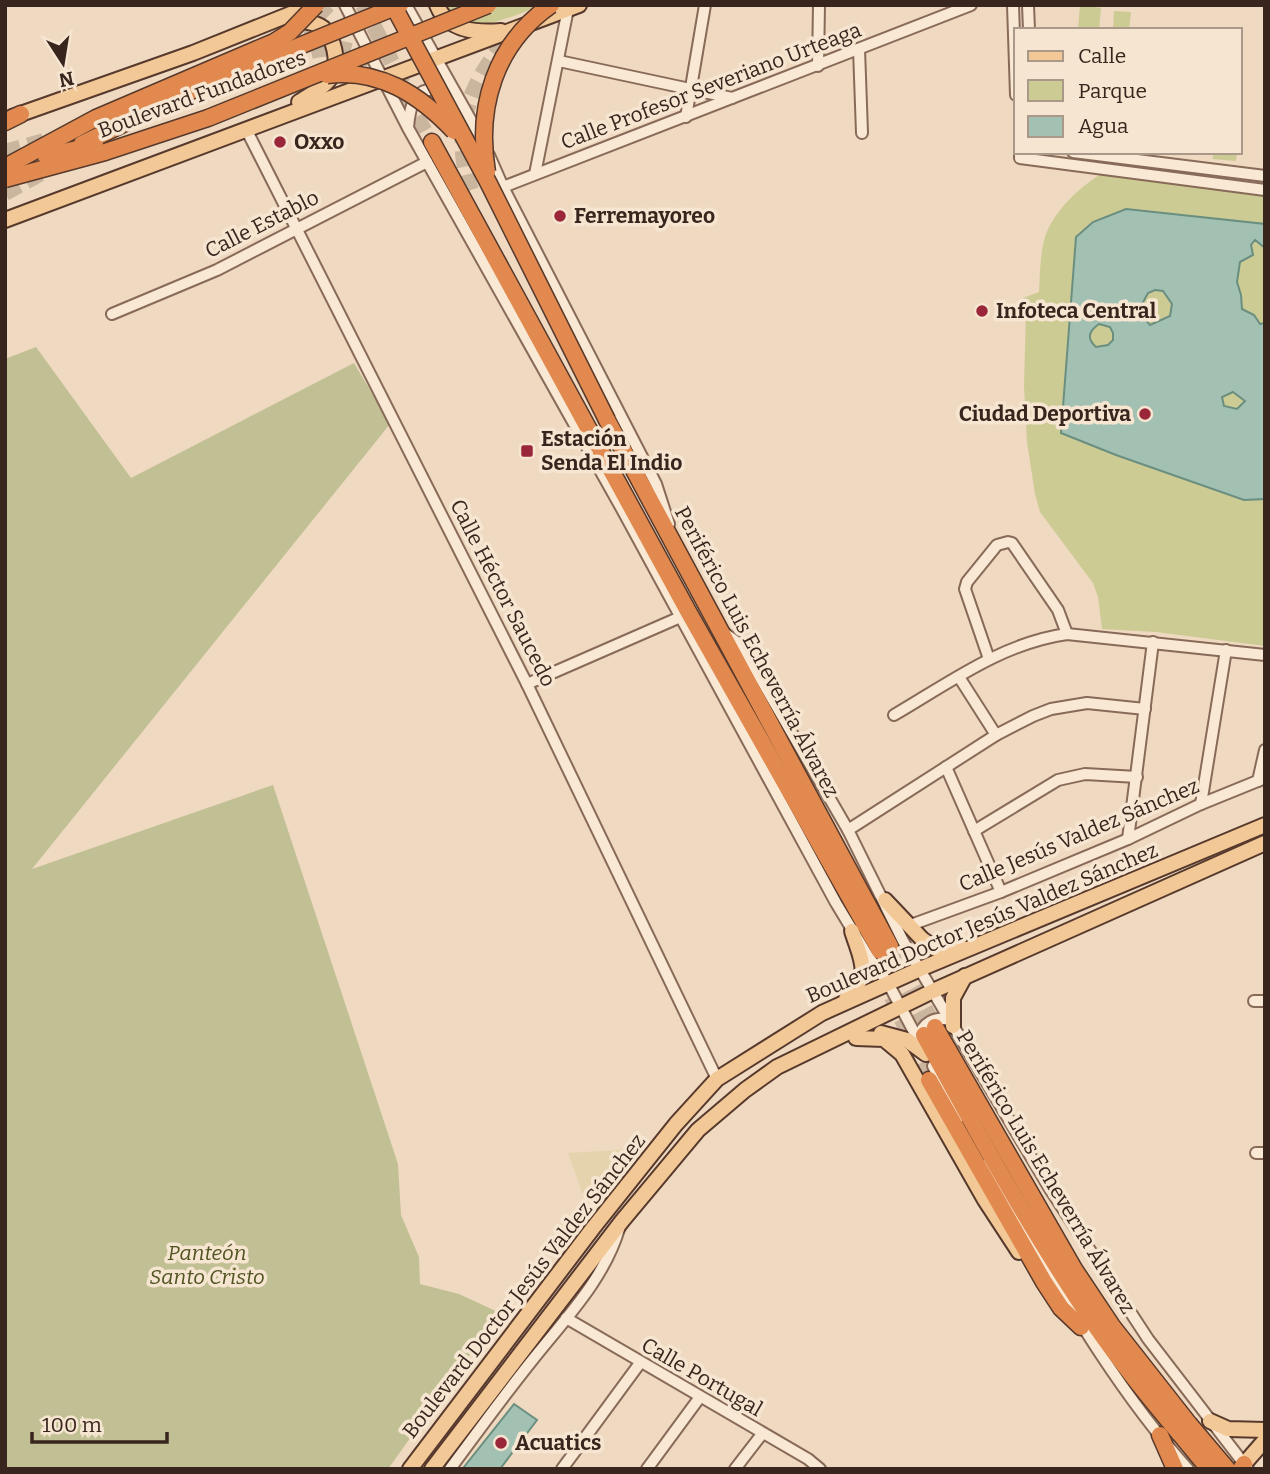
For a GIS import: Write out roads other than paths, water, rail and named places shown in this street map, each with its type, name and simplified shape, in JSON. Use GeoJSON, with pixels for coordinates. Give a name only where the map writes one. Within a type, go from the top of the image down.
{"type":"FeatureCollection","features":[{"type":"Feature","properties":{"kind":"highway"},"geometry":{"type":"LineString","coordinates":[[5,165],[108,113],[274,42],[296,27],[314,5]]}},
{"type":"Feature","properties":{"kind":"highway","name":"Boulevard Fundadores"},"geometry":{"type":"LineString","coordinates":[[5,182],[157,106],[400,5]]}},
{"type":"Feature","properties":{"kind":"highway","name":"Boulevard Fundadores"},"geometry":{"type":"LineString","coordinates":[[5,182],[183,127],[488,5]]}},
{"type":"Feature","properties":{"kind":"highway"},"geometry":{"type":"LineString","coordinates":[[496,185],[484,122],[487,98],[504,54],[526,26],[551,5]]}},
{"type":"Feature","properties":{"kind":"highway","name":"Periférico Luis Echeverría Álvarez"},"geometry":{"type":"LineString","coordinates":[[386,9],[468,145],[496,185],[607,420],[723,632],[883,949]]}},
{"type":"Feature","properties":{"kind":"highway"},"geometry":{"type":"LineString","coordinates":[[5,165],[165,127],[284,85],[314,76],[333,74],[352,74],[391,83],[425,102],[468,145]]}},
{"type":"Feature","properties":{"kind":"highway","name":"Periférico Luis Echeverría Álvarez"},"geometry":{"type":"LineString","coordinates":[[432,142],[525,309],[684,615],[858,928],[883,949]]}},
{"type":"Feature","properties":{"kind":"highway"},"geometry":{"type":"LineString","coordinates":[[471,190],[516,274],[525,309]]}},
{"type":"Feature","properties":{"kind":"highway","name":"Periférico Luis Echeverría Álvarez"},"geometry":{"type":"LineString","coordinates":[[936,1030],[1074,1269],[1185,1429],[1209,1469]]}},
{"type":"Feature","properties":{"kind":"highway","name":"Periférico Luis Echeverría Álvarez"},"geometry":{"type":"LineString","coordinates":[[936,1030],[988,1151],[1083,1308],[1150,1398],[1227,1469]]}},
{"type":"Feature","properties":{"kind":"highway"},"geometry":{"type":"LineString","coordinates":[[929,1080],[975,1164],[1058,1303],[1081,1327]]}},
{"type":"Feature","properties":{"kind":"highway"},"geometry":{"type":"LineString","coordinates":[[1004,1147],[1025,1168],[1109,1303],[1211,1430]]}},
{"type":"Feature","properties":{"kind":"highway"},"geometry":{"type":"LineString","coordinates":[[1021,1224],[1061,1282],[1083,1308]]}},
{"type":"Feature","properties":{"kind":"highway"},"geometry":{"type":"LineString","coordinates":[[1160,1435],[1182,1467]]}},
{"type":"Feature","properties":{"kind":"main road"},"geometry":{"type":"LineString","coordinates":[[10,118],[314,5]]}},
{"type":"Feature","properties":{"kind":"main road"},"geometry":{"type":"LineString","coordinates":[[437,5],[443,17],[452,25],[489,32],[516,30]]}},
{"type":"Feature","properties":{"kind":"main road"},"geometry":{"type":"LineString","coordinates":[[5,220],[574,7]]}},
{"type":"Feature","properties":{"kind":"main road"},"geometry":{"type":"LineString","coordinates":[[262,26],[295,21],[313,23],[322,28],[335,52],[336,65],[330,79],[281,115]]}},
{"type":"Feature","properties":{"kind":"main road","name":"Boulevard Doctor Jesús Valdez Sánchez"},"geometry":{"type":"LineString","coordinates":[[410,1469],[593,1228],[676,1124],[717,1079],[788,1032],[840,1004],[1265,825]]}},
{"type":"Feature","properties":{"kind":"main road","name":"Boulevard Doctor Jesús Valdez Sánchez"},"geometry":{"type":"LineString","coordinates":[[432,1469],[622,1221],[698,1130],[745,1090],[777,1067],[811,1049],[933,991],[1265,843]]}},
{"type":"Feature","properties":{"kind":"main road"},"geometry":{"type":"LineString","coordinates":[[884,900],[908,926],[936,949],[960,947],[999,937]]}},
{"type":"Feature","properties":{"kind":"main road"},"geometry":{"type":"LineString","coordinates":[[840,1004],[857,988],[863,976],[858,928]]}},
{"type":"Feature","properties":{"kind":"main road"},"geometry":{"type":"LineString","coordinates":[[936,1030],[965,976]]}},
{"type":"Feature","properties":{"kind":"main road"},"geometry":{"type":"LineString","coordinates":[[811,1049],[884,1033],[907,1040],[926,1054]]}},
{"type":"Feature","properties":{"kind":"main road"},"geometry":{"type":"LineString","coordinates":[[856,1038],[884,1039],[902,1054],[985,1200],[1033,1276],[1051,1300],[1058,1303]]}},
{"type":"Feature","properties":{"kind":"main road"},"geometry":{"type":"LineString","coordinates":[[1211,1430],[1265,1430]]}},
{"type":"Feature","properties":{"kind":"main road"},"geometry":{"type":"LineString","coordinates":[[1244,1467],[1265,1440]]}},
{"type":"Feature","properties":{"kind":"street"},"geometry":{"type":"LineString","coordinates":[[345,5],[408,128],[622,510],[684,615],[527,684]]}},
{"type":"Feature","properties":{"kind":"street"},"geometry":{"type":"LineString","coordinates":[[406,5],[461,100],[496,185],[656,484],[677,550]]}},
{"type":"Feature","properties":{"kind":"street"},"geometry":{"type":"LineString","coordinates":[[686,117],[705,5]]}},
{"type":"Feature","properties":{"kind":"street"},"geometry":{"type":"LineString","coordinates":[[818,66],[819,5]]}},
{"type":"Feature","properties":{"kind":"street","name":"Calle Profesor Severiano Urteaga"},"geometry":{"type":"LineString","coordinates":[[496,185],[535,174],[686,117],[959,7],[971,5]]}},
{"type":"Feature","properties":{"kind":"street"},"geometry":{"type":"LineString","coordinates":[[1013,5],[1014,35]]}},
{"type":"Feature","properties":{"kind":"street"},"geometry":{"type":"LineString","coordinates":[[1028,5],[1029,28]]}},
{"type":"Feature","properties":{"kind":"street"},"geometry":{"type":"LineString","coordinates":[[535,174],[559,61],[574,7]]}},
{"type":"Feature","properties":{"kind":"street"},"geometry":{"type":"LineString","coordinates":[[859,49],[862,133]]}},
{"type":"Feature","properties":{"kind":"street"},"geometry":{"type":"LineString","coordinates":[[559,61],[732,98]]}},
{"type":"Feature","properties":{"kind":"street"},"geometry":{"type":"LineString","coordinates":[[408,128],[411,105],[425,91],[435,89],[449,92],[461,100]]}},
{"type":"Feature","properties":{"kind":"street","name":"Calle Héctor Saucedo"},"geometry":{"type":"LineString","coordinates":[[246,129],[527,684],[717,1079]]}},
{"type":"Feature","properties":{"kind":"street"},"geometry":{"type":"LineString","coordinates":[[1089,154],[1265,176]]}},
{"type":"Feature","properties":{"kind":"street"},"geometry":{"type":"LineString","coordinates":[[1020,155],[1265,190]]}},
{"type":"Feature","properties":{"kind":"street","name":"Calle Establo"},"geometry":{"type":"LineString","coordinates":[[112,314],[217,270],[427,162]]}},
{"type":"Feature","properties":{"kind":"street"},"geometry":{"type":"LineString","coordinates":[[989,659],[965,589],[967,582],[1002,542],[1012,543],[1058,610],[1067,634]]}},
{"type":"Feature","properties":{"kind":"street"},"geometry":{"type":"LineString","coordinates":[[723,632],[741,645],[848,830],[884,900],[883,949],[888,983],[900,1007],[936,1030],[1050,1189],[1218,1441],[1212,1449],[1182,1467]]}},
{"type":"Feature","properties":{"kind":"street"},"geometry":{"type":"LineString","coordinates":[[894,715],[989,659],[1033,640],[1067,634],[1265,655]]}},
{"type":"Feature","properties":{"kind":"street"},"geometry":{"type":"LineString","coordinates":[[1128,839],[1153,642]]}},
{"type":"Feature","properties":{"kind":"street"},"geometry":{"type":"LineString","coordinates":[[1201,804],[1226,650]]}},
{"type":"Feature","properties":{"kind":"street"},"geometry":{"type":"LineString","coordinates":[[959,677],[996,736]]}},
{"type":"Feature","properties":{"kind":"street"},"geometry":{"type":"LineString","coordinates":[[848,830],[996,736],[1033,716],[1087,704],[1145,709]]}},
{"type":"Feature","properties":{"kind":"street"},"geometry":{"type":"LineString","coordinates":[[1261,780],[1265,750]]}},
{"type":"Feature","properties":{"kind":"street"},"geometry":{"type":"LineString","coordinates":[[946,767],[1001,892]]}},
{"type":"Feature","properties":{"kind":"street"},"geometry":{"type":"LineString","coordinates":[[974,831],[1058,780],[1085,774],[1137,777]]}},
{"type":"Feature","properties":{"kind":"street","name":"Calle Jesús Valdez Sánchez"},"geometry":{"type":"LineString","coordinates":[[908,926],[1001,892],[1261,780]]}},
{"type":"Feature","properties":{"kind":"street"},"geometry":{"type":"LineString","coordinates":[[883,949],[920,969],[933,991],[936,1030],[926,1054],[975,1147],[1081,1327],[1160,1435]]}},
{"type":"Feature","properties":{"kind":"street"},"geometry":{"type":"LineString","coordinates":[[450,1469],[496,1405],[604,1267],[622,1221]]}},
{"type":"Feature","properties":{"kind":"street","name":"Calle Portugal"},"geometry":{"type":"LineString","coordinates":[[566,1318],[808,1459],[819,1469]]}},
{"type":"Feature","properties":{"kind":"street"},"geometry":{"type":"LineString","coordinates":[[562,1469],[640,1363]]}},
{"type":"Feature","properties":{"kind":"street"},"geometry":{"type":"LineString","coordinates":[[647,1469],[700,1397]]}},
{"type":"Feature","properties":{"kind":"street"},"geometry":{"type":"LineString","coordinates":[[1211,1430],[1244,1467]]}},
{"type":"Feature","properties":{"kind":"street"},"geometry":{"type":"LineString","coordinates":[[735,1469],[762,1434]]}},
{"type":"Feature","properties":{"kind":"water"},"geometry":{"type":"Polygon","coordinates":[[[1126,209],[1265,224],[1265,248],[1255,240],[1251,245],[1253,255],[1240,262],[1237,282],[1242,309],[1254,315],[1260,324],[1265,323],[1265,499],[1244,500],[1061,433],[1076,237],[1093,222],[1126,209]],[[1163,291],[1148,293],[1141,306],[1144,318],[1150,325],[1170,316],[1172,304],[1163,291]],[[1099,324],[1090,335],[1093,344],[1096,347],[1108,345],[1113,340],[1110,327],[1099,324]],[[1233,392],[1222,397],[1224,406],[1237,409],[1245,401],[1233,392]]]}},
{"type":"Feature","properties":{"kind":"water","name":"Acuatics"},"geometry":{"type":"Polygon","coordinates":[[[514,1404],[537,1420],[500,1469],[464,1467],[514,1404]]]}},
{"type":"Feature","properties":{"kind":"tunnel"},"geometry":{"type":"LineString","coordinates":[[282,44],[302,32],[328,5]]}},
{"type":"Feature","properties":{"kind":"tunnel"},"geometry":{"type":"LineString","coordinates":[[363,5],[403,84]]}},
{"type":"Feature","properties":{"kind":"tunnel"},"geometry":{"type":"LineString","coordinates":[[471,190],[463,145],[469,104],[487,66],[515,30]]}},
{"type":"Feature","properties":{"kind":"tunnel"},"geometry":{"type":"LineString","coordinates":[[288,58],[330,48],[351,51],[371,60]]}},
{"type":"Feature","properties":{"kind":"tunnel"},"geometry":{"type":"LineString","coordinates":[[405,96],[431,142]]}},
{"type":"Feature","properties":{"kind":"tunnel"},"geometry":{"type":"LineString","coordinates":[[5,152],[48,140]]}},
{"type":"Feature","properties":{"kind":"tunnel"},"geometry":{"type":"LineString","coordinates":[[5,193],[43,172]]}},
{"type":"Feature","properties":{"kind":"tunnel"},"geometry":{"type":"LineString","coordinates":[[890,946],[935,1027]]}},
{"type":"Feature","properties":{"kind":"tunnel"},"geometry":{"type":"LineString","coordinates":[[880,951],[924,1035]]}},
{"type":"Feature","properties":{"kind":"tunnel"},"geometry":{"type":"LineString","coordinates":[[892,997],[929,1080]]}},
{"type":"Feature","properties":{"kind":"place","name":"Oxxo"},"geometry":{"type":"Point","coordinates":[280,142]}},
{"type":"Feature","properties":{"kind":"place","name":"Ferremayoreo"},"geometry":{"type":"Point","coordinates":[560,216]}},
{"type":"Feature","properties":{"kind":"place","name":"Infoteca Central"},"geometry":{"type":"Point","coordinates":[982,311]}},
{"type":"Feature","properties":{"kind":"place","name":"Ciudad Deportiva"},"geometry":{"type":"Point","coordinates":[1145,414]}},
{"type":"Feature","properties":{"kind":"place","name":"Estación Senda El Indio"},"geometry":{"type":"Point","coordinates":[527,451]}},
{"type":"Feature","properties":{"kind":"place","name":"Acuatics"},"geometry":{"type":"Point","coordinates":[501,1443]}},
{"type":"Feature","properties":{"kind":"park label","name":"Panteón Santo Cristo"},"geometry":{"type":"Point","coordinates":[207,1265]}}]}
